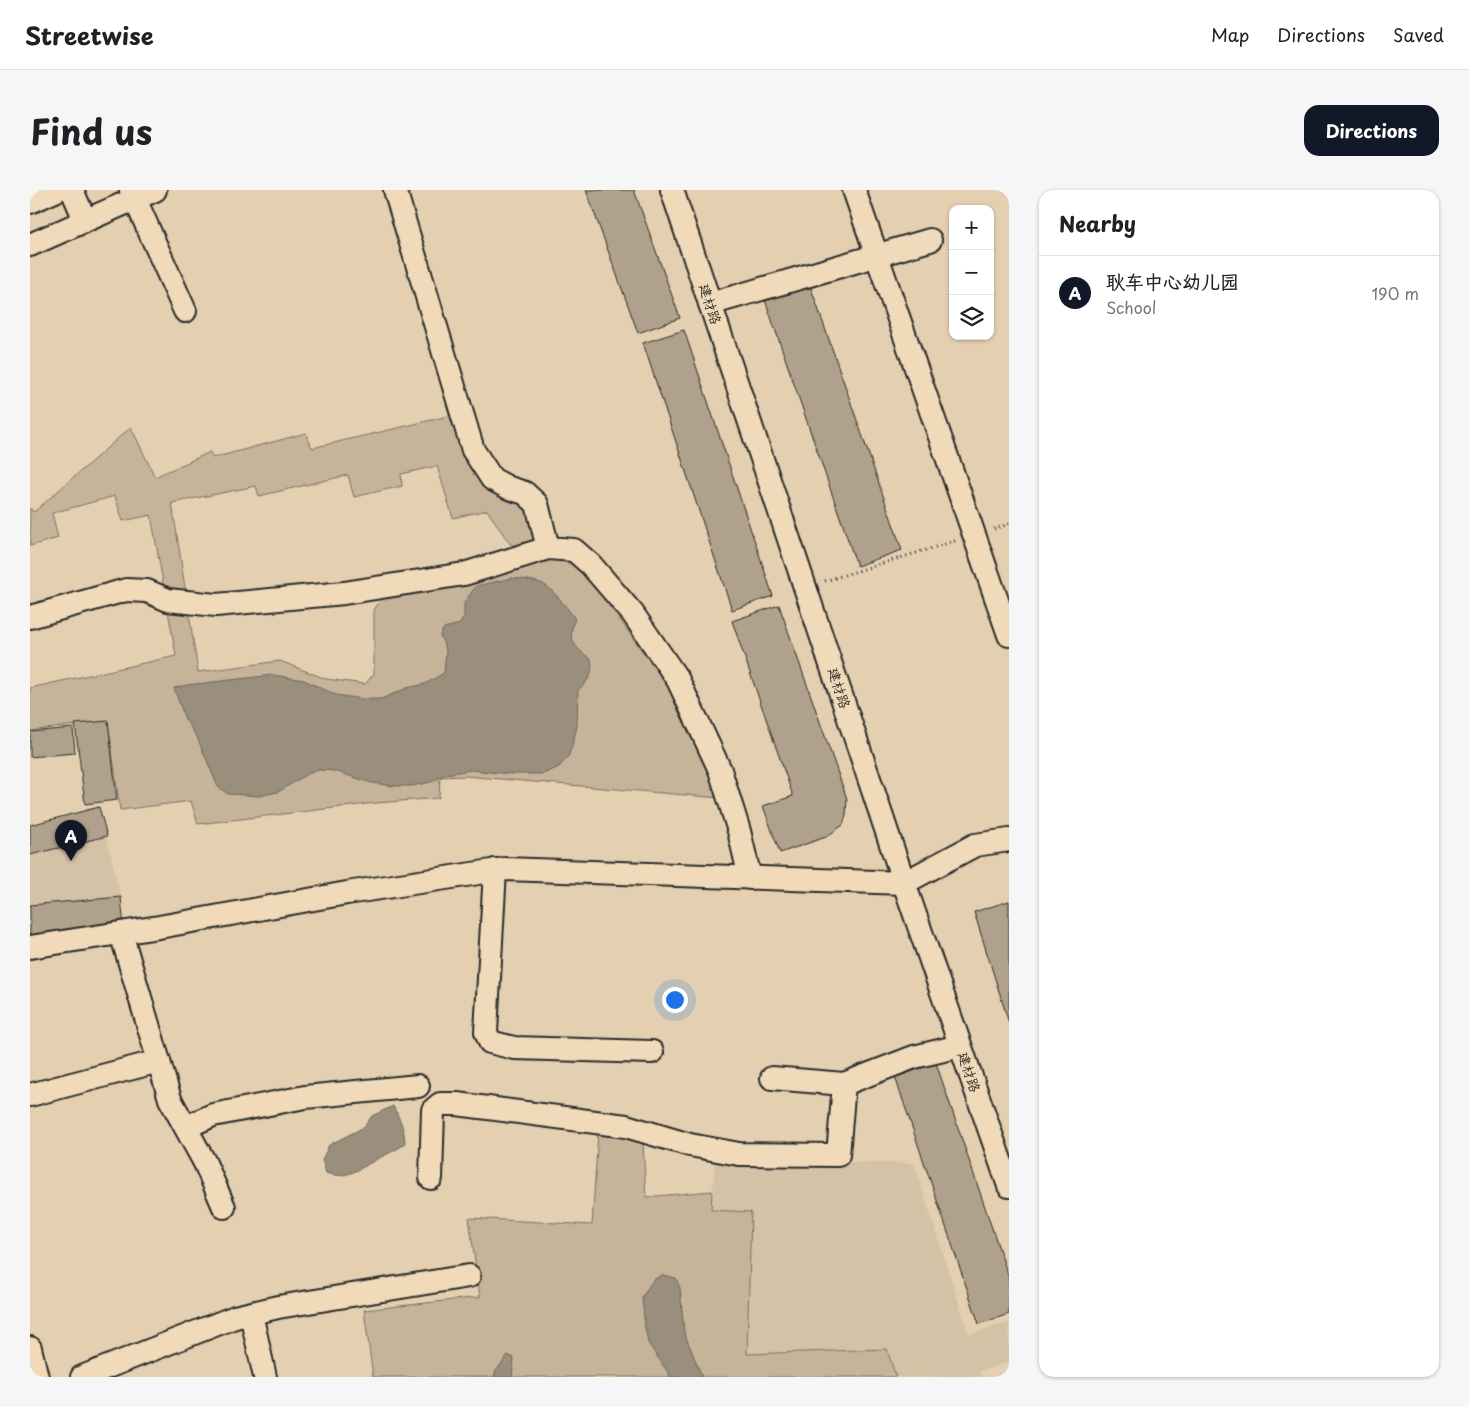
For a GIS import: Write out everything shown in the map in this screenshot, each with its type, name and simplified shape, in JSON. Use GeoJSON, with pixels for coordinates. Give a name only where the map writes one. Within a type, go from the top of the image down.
{"type":"FeatureCollection","features":[{"type":"Feature","properties":{"kind":"street"},"geometry":{"type":"LineString","coordinates":[[30,202],[57,190]]}},
{"type":"Feature","properties":{"kind":"street"},"geometry":{"type":"LineString","coordinates":[[72,190],[85,220]]}},
{"type":"Feature","properties":{"kind":"street"},"geometry":{"type":"LineString","coordinates":[[395,190],[473,450],[492,479],[509,488],[525,493],[537,504],[548,548]]}},
{"type":"Feature","properties":{"kind":"street","name":"建材路"},"geometry":{"type":"LineString","coordinates":[[672,190],[904,883],[1009,1186]]}},
{"type":"Feature","properties":{"kind":"street"},"geometry":{"type":"LineString","coordinates":[[854,190],[1009,635]]}},
{"type":"Feature","properties":{"kind":"street"},"geometry":{"type":"LineString","coordinates":[[30,245],[140,193],[184,310]]}},
{"type":"Feature","properties":{"kind":"street"},"geometry":{"type":"LineString","coordinates":[[710,304],[930,240]]}},
{"type":"Feature","properties":{"kind":"street"},"geometry":{"type":"LineString","coordinates":[[30,617],[126,590],[147,591],[168,600],[216,605],[344,593],[464,574],[548,548],[574,550],[591,565],[633,614],[678,680],[720,770],[739,831],[750,878]]}},
{"type":"Feature","properties":{"kind":"street"},"geometry":{"type":"LineString","coordinates":[[30,947],[348,893],[505,869],[904,883],[975,845],[1009,840]]}},
{"type":"Feature","properties":{"kind":"street"},"geometry":{"type":"LineString","coordinates":[[495,870],[486,1032],[490,1042],[514,1048],[652,1052]]}},
{"type":"Feature","properties":{"kind":"street"},"geometry":{"type":"LineString","coordinates":[[121,933],[170,1099],[205,1163],[224,1207]]}},
{"type":"Feature","properties":{"kind":"street"},"geometry":{"type":"LineString","coordinates":[[772,1078],[844,1084],[914,1057],[960,1046]]}},
{"type":"Feature","properties":{"kind":"street"},"geometry":{"type":"LineString","coordinates":[[30,1095],[159,1061]]}},
{"type":"Feature","properties":{"kind":"street"},"geometry":{"type":"LineString","coordinates":[[431,1178],[433,1110],[440,1104],[457,1104],[626,1126],[690,1145],[739,1154],[838,1155],[844,1084]]}},
{"type":"Feature","properties":{"kind":"street"},"geometry":{"type":"LineString","coordinates":[[186,1127],[212,1115],[304,1097],[418,1086]]}},
{"type":"Feature","properties":{"kind":"street"},"geometry":{"type":"LineString","coordinates":[[82,1377],[235,1317],[288,1306],[469,1276]]}},
{"type":"Feature","properties":{"kind":"street"},"geometry":{"type":"LineString","coordinates":[[251,1314],[265,1377]]}},
{"type":"Feature","properties":{"kind":"street"},"geometry":{"type":"LineString","coordinates":[[30,1348],[36,1377]]}},
{"type":"Feature","properties":{"kind":"path"},"geometry":{"type":"LineString","coordinates":[[805,588],[1009,524]]}},
{"type":"Feature","properties":{"kind":"shaded area"},"geometry":{"type":"Polygon","coordinates":[[[453,415],[532,511],[534,540],[524,548],[510,544],[487,510],[453,518],[437,466],[401,474],[402,486],[354,497],[348,475],[259,496],[256,486],[172,503],[198,672],[280,661],[326,679],[365,684],[374,674],[374,610],[381,599],[547,559],[563,561],[578,567],[593,583],[676,697],[720,798],[465,776],[440,777],[439,798],[376,803],[198,824],[191,801],[120,810],[108,721],[30,731],[30,688],[176,656],[151,515],[123,521],[115,496],[52,513],[58,538],[30,546],[30,508],[34,512],[131,427],[155,477],[210,452],[213,458],[306,433],[312,448],[453,415]]]}},
{"type":"Feature","properties":{"kind":"shaded area"},"geometry":{"type":"Polygon","coordinates":[[[512,578],[543,584],[556,595],[575,619],[571,632],[574,642],[580,651],[591,659],[592,669],[589,677],[578,690],[577,727],[571,749],[568,757],[559,767],[543,774],[510,774],[471,770],[446,774],[431,782],[412,786],[372,783],[334,771],[319,770],[307,774],[278,792],[259,796],[228,794],[218,787],[197,737],[185,719],[174,688],[273,675],[304,680],[336,695],[363,699],[381,699],[407,688],[425,684],[444,673],[446,650],[440,635],[444,628],[460,624],[464,616],[464,603],[476,586],[512,578]]]}},
{"type":"Feature","properties":{"kind":"shaded area"},"geometry":{"type":"Polygon","coordinates":[[[99,807],[121,897],[124,928],[30,940],[30,825],[99,807]]]}},
{"type":"Feature","properties":{"kind":"shaded area"},"geometry":{"type":"Polygon","coordinates":[[[393,1106],[402,1125],[405,1144],[357,1171],[345,1175],[326,1173],[322,1160],[329,1145],[364,1127],[372,1116],[393,1106]]]}},
{"type":"Feature","properties":{"kind":"shaded area"},"geometry":{"type":"Polygon","coordinates":[[[598,1132],[643,1142],[646,1197],[712,1191],[711,1210],[751,1212],[747,1354],[887,1349],[896,1377],[373,1377],[364,1310],[480,1297],[469,1218],[592,1225],[598,1132]]]}},
{"type":"Feature","properties":{"kind":"shaded area"},"geometry":{"type":"Polygon","coordinates":[[[715,1160],[914,1163],[969,1335],[1009,1322],[1009,1362],[979,1371],[981,1377],[896,1377],[887,1349],[747,1354],[751,1212],[711,1210],[715,1160]]]}},
{"type":"Feature","properties":{"kind":"shaded area"},"geometry":{"type":"Polygon","coordinates":[[[662,1275],[676,1278],[680,1288],[684,1332],[702,1377],[671,1377],[648,1343],[642,1297],[653,1280],[662,1275]]]}},
{"type":"Feature","properties":{"kind":"shaded area"},"geometry":{"type":"Polygon","coordinates":[[[508,1355],[514,1358],[512,1377],[494,1377],[496,1371],[508,1355]]]}},
{"type":"Feature","properties":{"kind":"building"},"geometry":{"type":"Polygon","coordinates":[[[586,190],[634,190],[680,318],[638,333],[586,190]]]}},
{"type":"Feature","properties":{"kind":"building"},"geometry":{"type":"Polygon","coordinates":[[[810,285],[902,550],[857,566],[765,300],[810,285]]]}},
{"type":"Feature","properties":{"kind":"building"},"geometry":{"type":"Polygon","coordinates":[[[684,330],[773,596],[732,610],[643,343],[684,330]]]}},
{"type":"Feature","properties":{"kind":"building"},"geometry":{"type":"Polygon","coordinates":[[[779,605],[847,799],[843,825],[826,837],[780,853],[763,806],[793,796],[732,621],[779,605]]]}},
{"type":"Feature","properties":{"kind":"building"},"geometry":{"type":"Polygon","coordinates":[[[108,721],[117,800],[85,804],[75,724],[108,721]]]}},
{"type":"Feature","properties":{"kind":"building"},"geometry":{"type":"Polygon","coordinates":[[[73,728],[75,753],[30,757],[30,732],[73,728]]]}},
{"type":"Feature","properties":{"kind":"building"},"geometry":{"type":"Polygon","coordinates":[[[99,807],[107,836],[30,855],[30,825],[99,807]]]}},
{"type":"Feature","properties":{"kind":"building"},"geometry":{"type":"Polygon","coordinates":[[[121,897],[124,928],[30,938],[30,905],[121,897]]]}},
{"type":"Feature","properties":{"kind":"building"},"geometry":{"type":"Polygon","coordinates":[[[1009,901],[1009,1023],[974,912],[1009,901]]]}},
{"type":"Feature","properties":{"kind":"building"},"geometry":{"type":"Polygon","coordinates":[[[936,1063],[1009,1278],[1009,1314],[979,1324],[895,1077],[936,1063]]]}},
{"type":"Feature","properties":{"kind":"place","name":"耿车中心幼儿园"},"geometry":{"type":"Point","coordinates":[71,861]}}]}
